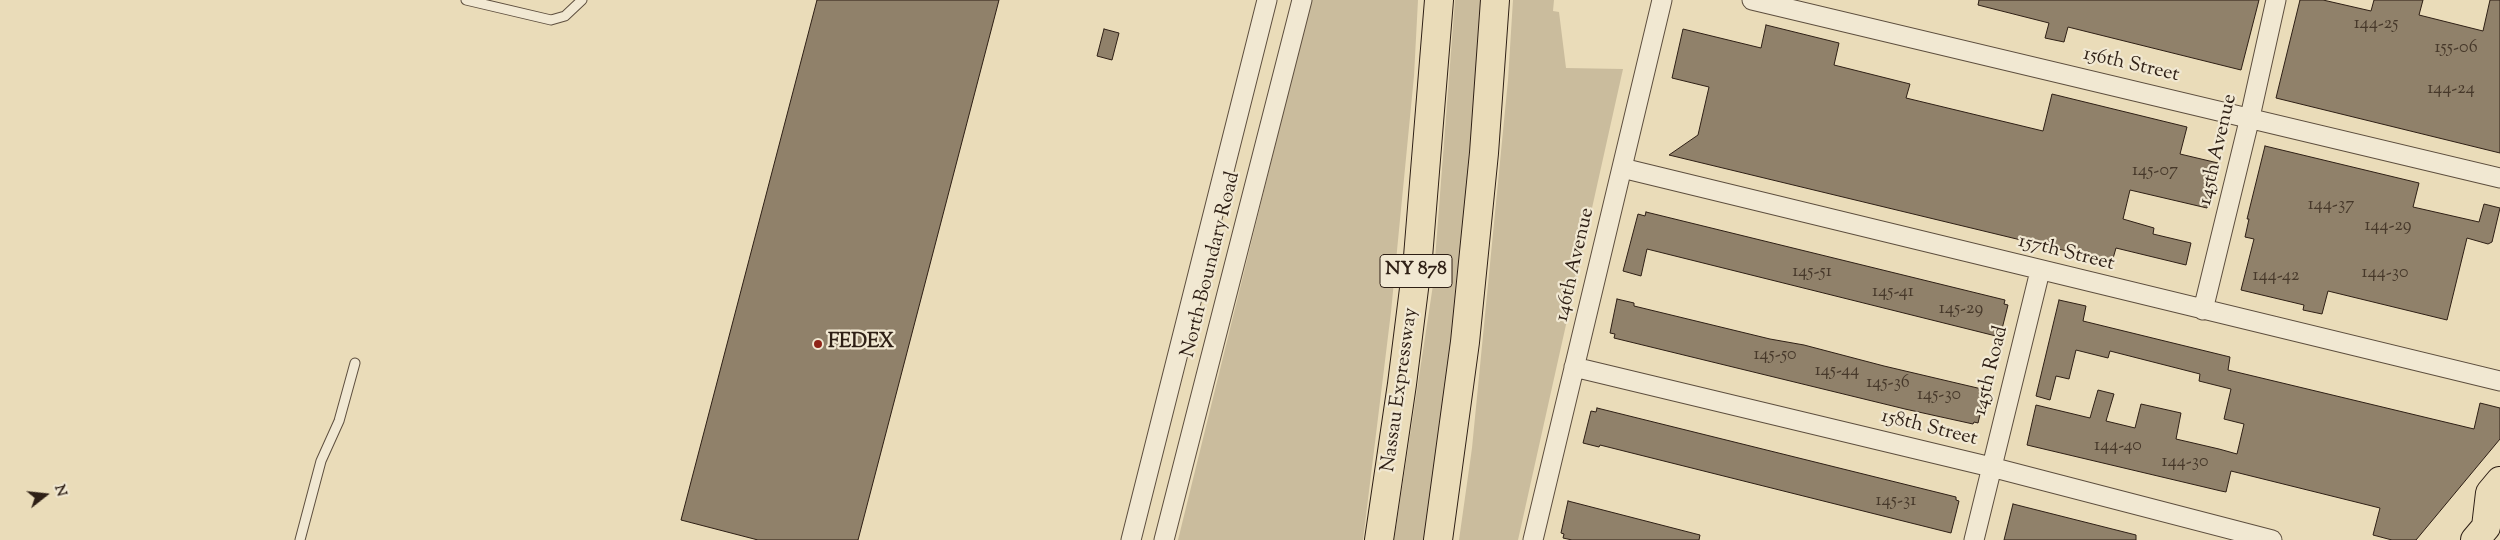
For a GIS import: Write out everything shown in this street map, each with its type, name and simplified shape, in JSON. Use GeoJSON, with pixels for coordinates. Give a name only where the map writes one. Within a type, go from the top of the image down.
{"type":"FeatureCollection","features":[{"type":"Feature","properties":{"kind":"main road","name":"Nassau Expressway"},"geometry":{"type":"LineString","coordinates":[[1379,540],[1418,257],[1439,0]]}},
{"type":"Feature","properties":{"kind":"main road","name":"NY 878"},"geometry":{"type":"LineString","coordinates":[[1438,540],[1466,333],[1483,162],[1495,0]]}},
{"type":"Feature","properties":{"kind":"main road"},"geometry":{"type":"LineString","coordinates":[[2487,530],[2490,493],[2500,481]]}},
{"type":"Feature","properties":{"kind":"street","name":"North Boundary Road"},"geometry":{"type":"LineString","coordinates":[[1131,540],[1267,0]]}},
{"type":"Feature","properties":{"kind":"street","name":"North Boundary Road"},"geometry":{"type":"LineString","coordinates":[[1164,540],[1302,0]]}},
{"type":"Feature","properties":{"kind":"street","name":"146th Avenue"},"geometry":{"type":"LineString","coordinates":[[1533,540],[1662,0]]}},
{"type":"Feature","properties":{"kind":"street","name":"156th Street"},"geometry":{"type":"LineString","coordinates":[[1752,0],[2500,178]]}},
{"type":"Feature","properties":{"kind":"street","name":"145th Avenue"},"geometry":{"type":"LineString","coordinates":[[2203,310],[2250,117],[2276,0]]}},
{"type":"Feature","properties":{"kind":"street","name":"157th Street"},"geometry":{"type":"LineString","coordinates":[[1622,168],[2500,381]]}},
{"type":"Feature","properties":{"kind":"street","name":"145th Road"},"geometry":{"type":"LineString","coordinates":[[1974,540],[2040,270]]}},
{"type":"Feature","properties":{"kind":"street","name":"158th Street"},"geometry":{"type":"LineString","coordinates":[[1574,367],[1992,467],[2272,540]]}},
{"type":"Feature","properties":{"kind":"lane"},"geometry":{"type":"LineString","coordinates":[[466,0],[551,20],[565,16],[582,0]]}},
{"type":"Feature","properties":{"kind":"lane"},"geometry":{"type":"LineString","coordinates":[[300,540],[321,461],[339,421],[355,363]]}},
{"type":"Feature","properties":{"kind":"shaded area"},"geometry":{"type":"Polygon","coordinates":[[[1311,0],[1418,0],[1414,76],[1391,312],[1363,540],[1178,540],[1311,0]]]}},
{"type":"Feature","properties":{"kind":"shaded area"},"geometry":{"type":"Polygon","coordinates":[[[1455,0],[1483,0],[1475,119],[1446,393],[1424,540],[1394,540],[1433,285],[1455,0]]]}},
{"type":"Feature","properties":{"kind":"shaded area"},"geometry":{"type":"Polygon","coordinates":[[[1513,0],[1554,0],[1553,11],[1559,12],[1566,68],[1623,69],[1518,540],[1459,540],[1472,448],[1508,80],[1513,0]]]}},
{"type":"Feature","properties":{"kind":"building","name":"FEDEX"},"geometry":{"type":"Polygon","coordinates":[[[817,0],[999,0],[858,540],[758,540],[681,520],[817,0]]]}},
{"type":"Feature","properties":{"kind":"building"},"geometry":{"type":"Polygon","coordinates":[[[1979,0],[2259,0],[2241,70],[2068,27],[2064,42],[2045,38],[2049,23],[1978,5],[1979,0]]]}},
{"type":"Feature","properties":{"kind":"building"},"geometry":{"type":"Polygon","coordinates":[[[2300,0],[2323,0],[2371,11],[2374,0],[2423,0],[2419,15],[2483,31],[2490,0],[2500,0],[2500,153],[2276,98],[2300,0]]]}},
{"type":"Feature","properties":{"kind":"building"},"geometry":{"type":"Polygon","coordinates":[[[1766,25],[1839,43],[1834,65],[1910,84],[1906,98],[2043,131],[2052,94],[2187,127],[2180,154],[2218,163],[2207,208],[2130,190],[2123,219],[2154,228],[2153,234],[2191,243],[2186,265],[2116,248],[2112,262],[1669,155],[1698,135],[1709,87],[1672,78],[1683,29],[1761,48],[1766,25]]]}},
{"type":"Feature","properties":{"kind":"building"},"geometry":{"type":"Polygon","coordinates":[[[1104,29],[1119,33],[1112,60],[1097,56],[1104,29]]]}},
{"type":"Feature","properties":{"kind":"building"},"geometry":{"type":"Polygon","coordinates":[[[2265,146],[2419,183],[2413,207],[2479,222],[2484,204],[2500,208],[2492,242],[2488,244],[2467,238],[2447,320],[2328,291],[2322,314],[2303,310],[2304,305],[2241,290],[2254,239],[2245,237],[2249,219],[2247,219],[2265,146]]]}},
{"type":"Feature","properties":{"kind":"building"},"geometry":{"type":"Polygon","coordinates":[[[1646,212],[2005,300],[2004,304],[2008,305],[2000,337],[1647,249],[1641,276],[1623,271],[1638,214],[1645,216],[1646,212]]]}},
{"type":"Feature","properties":{"kind":"building"},"geometry":{"type":"Polygon","coordinates":[[[1617,299],[1634,303],[1634,306],[1770,339],[1804,345],[1986,390],[1978,423],[1974,422],[1973,424],[1905,409],[1614,338],[1615,334],[1610,333],[1617,299]]]}},
{"type":"Feature","properties":{"kind":"building"},"geometry":{"type":"Polygon","coordinates":[[[2059,300],[2086,306],[2083,321],[2230,357],[2228,370],[2474,429],[2480,403],[2500,408],[2500,439],[2416,540],[2392,540],[2373,535],[2380,508],[2231,471],[2226,492],[2027,445],[2036,405],[2090,418],[2098,390],[2114,394],[2106,421],[2135,428],[2141,404],[2181,413],[2176,439],[2237,454],[2244,424],[2224,419],[2231,389],[2199,381],[2200,374],[2110,351],[2108,358],[2076,350],[2069,379],[2056,376],[2050,400],[2036,396],[2059,300]]]}},
{"type":"Feature","properties":{"kind":"building"},"geometry":{"type":"Polygon","coordinates":[[[1597,408],[1956,497],[1956,500],[1959,501],[1951,533],[1600,445],[1599,447],[1583,443],[1591,411],[1596,412],[1597,408]]]}},
{"type":"Feature","properties":{"kind":"building"},"geometry":{"type":"Polygon","coordinates":[[[1568,501],[1700,535],[1699,540],[1572,540],[1563,538],[1564,534],[1561,533],[1568,501]]]}},
{"type":"Feature","properties":{"kind":"building"},"geometry":{"type":"Polygon","coordinates":[[[2013,504],[2136,535],[2136,540],[2004,540],[2013,504]]]}},
{"type":"Feature","properties":{"kind":"place","name":"FEDEX"},"geometry":{"type":"Point","coordinates":[818,344]}}]}
